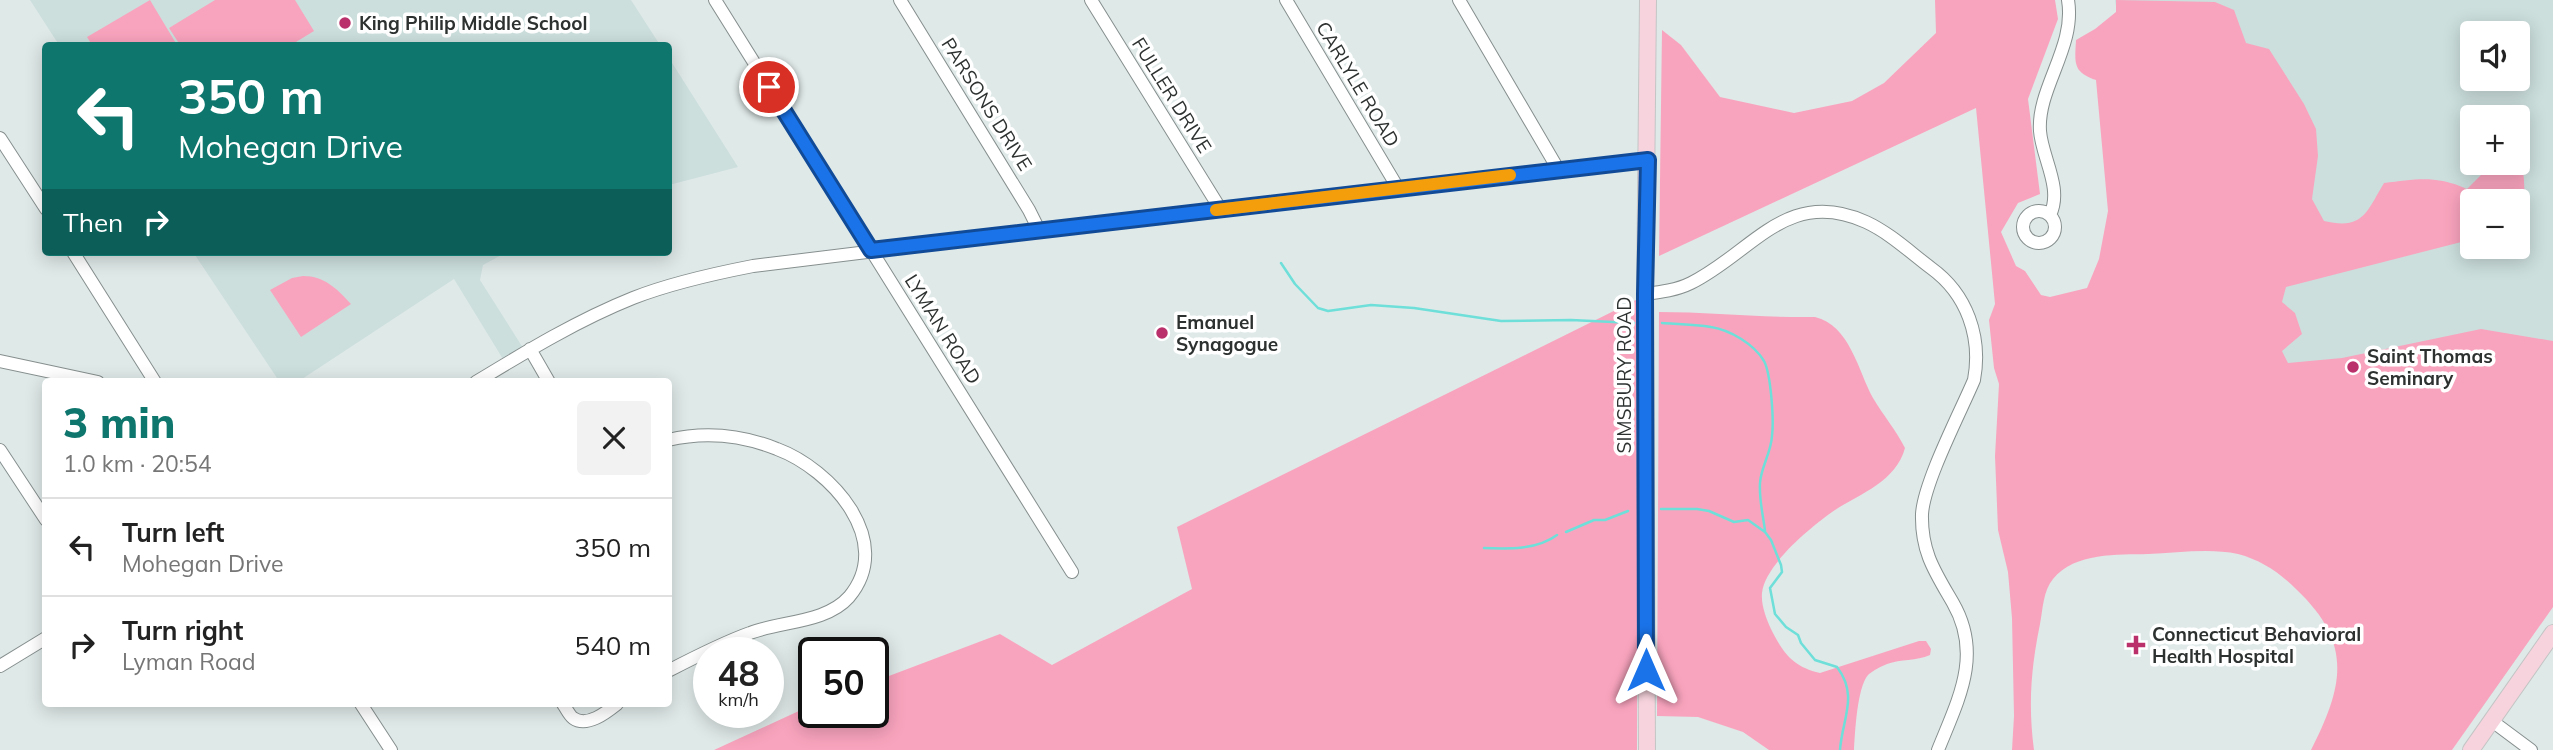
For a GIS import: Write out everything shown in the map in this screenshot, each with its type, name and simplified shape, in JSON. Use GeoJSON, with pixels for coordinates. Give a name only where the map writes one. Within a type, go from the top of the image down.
{"type":"FeatureCollection","features":[{"type":"Feature","properties":{"kind":"main road","name":"SIMSBURY ROAD"},"geometry":{"type":"LineString","coordinates":[[1647,750],[1645,294],[1648,0]]}},
{"type":"Feature","properties":{"kind":"main road"},"geometry":{"type":"LineString","coordinates":[[2471,750],[2553,633]]}},
{"type":"Feature","properties":{"kind":"street","name":"LYMAN ROAD"},"geometry":{"type":"LineString","coordinates":[[715,0],[1072,572]]}},
{"type":"Feature","properties":{"kind":"street","name":"PARSONS DRIVE"},"geometry":{"type":"LineString","coordinates":[[900,0],[1029,209],[1039,230]]}},
{"type":"Feature","properties":{"kind":"street","name":"FULLER DRIVE"},"geometry":{"type":"LineString","coordinates":[[1091,0],[1221,210]]}},
{"type":"Feature","properties":{"kind":"street","name":"CARLYLE ROAD"},"geometry":{"type":"LineString","coordinates":[[1286,0],[1398,188]]}},
{"type":"Feature","properties":{"kind":"street"},"geometry":{"type":"LineString","coordinates":[[1460,0],[1558,169]]}},
{"type":"Feature","properties":{"kind":"street"},"geometry":{"type":"LineString","coordinates":[[2050,215],[2055,198],[2040,131],[2042,110],[2064,46],[2070,12],[2068,0]]}},
{"type":"Feature","properties":{"kind":"street"},"geometry":{"type":"LineString","coordinates":[[0,138],[42,203]]}},
{"type":"Feature","properties":{"kind":"street"},"geometry":{"type":"LineString","coordinates":[[483,378],[575,324],[635,298],[698,277],[752,266],[1648,160]]}},
{"type":"Feature","properties":{"kind":"street"},"geometry":{"type":"LineString","coordinates":[[1645,294],[1667,291],[1691,283],[1779,222],[1796,216],[1827,212],[1853,217],[1881,230],[1942,276],[1960,298],[1972,326],[1977,366],[1974,380],[1930,482],[1922,511],[1923,538],[1931,568],[1959,617],[1967,658],[1963,687],[1938,750]]}},
{"type":"Feature","properties":{"kind":"street"},"geometry":{"type":"LineString","coordinates":[[75,256],[150,378]]}},
{"type":"Feature","properties":{"kind":"street"},"geometry":{"type":"LineString","coordinates":[[530,349],[547,378]]}},
{"type":"Feature","properties":{"kind":"street"},"geometry":{"type":"LineString","coordinates":[[0,360],[80,378]]}},
{"type":"Feature","properties":{"kind":"street"},"geometry":{"type":"LineString","coordinates":[[672,439],[719,434],[750,440],[780,450],[817,473],[855,514],[863,536],[866,560],[861,579],[847,598],[829,611],[752,632],[672,669]]}},
{"type":"Feature","properties":{"kind":"street"},"geometry":{"type":"LineString","coordinates":[[0,450],[42,514]]}},
{"type":"Feature","properties":{"kind":"street"},"geometry":{"type":"LineString","coordinates":[[0,666],[42,640]]}},
{"type":"Feature","properties":{"kind":"street"},"geometry":{"type":"LineString","coordinates":[[363,707],[391,750]]}},
{"type":"Feature","properties":{"kind":"street"},"geometry":{"type":"LineString","coordinates":[[565,707],[572,718],[581,721],[604,714],[613,707]]}},
{"type":"Feature","properties":{"kind":"street"},"geometry":{"type":"LineString","coordinates":[[2492,721],[2531,750]]}},
{"type":"Feature","properties":{"kind":"shaded area","name":"King Philip Middle School"},"geometry":{"type":"Polygon","coordinates":[[[30,0],[631,0],[658,42],[57,42],[30,0]]]}},
{"type":"Feature","properties":{"kind":"shaded area"},"geometry":{"type":"Polygon","coordinates":[[[150,0],[175,42],[90,42],[87,37],[150,0]]]}},
{"type":"Feature","properties":{"kind":"shaded area"},"geometry":{"type":"Polygon","coordinates":[[[215,0],[295,0],[314,31],[296,42],[178,42],[169,28],[215,0]]]}},
{"type":"Feature","properties":{"kind":"shaded area"},"geometry":{"type":"Polygon","coordinates":[[[1935,0],[2055,0],[2058,19],[2028,99],[2040,194],[2018,203],[2001,232],[2016,266],[2025,271],[2041,295],[2050,297],[2087,288],[2099,259],[2108,211],[2096,80],[2079,70],[2075,54],[2076,40],[2116,12],[2116,0],[2215,2],[2234,10],[2246,43],[2269,49],[2304,104],[2316,129],[2318,156],[2312,199],[2324,221],[2347,223],[2362,217],[2384,183],[2416,179],[2436,180],[2467,189],[2460,189],[2460,242],[2286,287],[2282,302],[2295,313],[2302,334],[2282,351],[2288,363],[2342,358],[2481,329],[2553,341],[2553,607],[2452,750],[2311,750],[2331,705],[2336,685],[2337,665],[2327,628],[2296,589],[2270,568],[2238,554],[2205,551],[2085,559],[2062,570],[2053,579],[2044,600],[2033,671],[2031,718],[2034,750],[2012,750],[2012,618],[2008,572],[1998,530],[1995,456],[1999,384],[1994,368],[1989,320],[1995,304],[1976,108],[1659,256],[1662,30],[1681,45],[1720,97],[1794,113],[1852,101],[1884,83],[1936,33],[1935,0]]]}},
{"type":"Feature","properties":{"kind":"shaded area","name":"Saint Thomas Seminary"},"geometry":{"type":"Polygon","coordinates":[[[2115,0],[2553,0],[2553,606],[2479,712],[2157,486],[2145,193],[2115,0]]]}},
{"type":"Feature","properties":{"kind":"shaded area"},"geometry":{"type":"Polygon","coordinates":[[[672,63],[738,167],[672,184],[672,63]]]}},
{"type":"Feature","properties":{"kind":"shaded area"},"geometry":{"type":"Polygon","coordinates":[[[2481,175],[2523,175],[2524,189],[2467,189],[2481,175]]]}},
{"type":"Feature","properties":{"kind":"shaded area"},"geometry":{"type":"Polygon","coordinates":[[[196,256],[500,256],[483,265],[480,280],[525,351],[506,364],[454,279],[304,378],[277,378],[196,256]]]}},
{"type":"Feature","properties":{"kind":"shaded area"},"geometry":{"type":"Polygon","coordinates":[[[303,276],[324,281],[351,304],[301,337],[270,290],[292,278],[303,276]]]}},
{"type":"Feature","properties":{"kind":"shaded area"},"geometry":{"type":"Polygon","coordinates":[[[1638,299],[1637,750],[714,750],[762,728],[784,728],[784,718],[798,711],[798,728],[889,728],[889,676],[1000,634],[1052,665],[1192,589],[1177,527],[1638,299]]]}},
{"type":"Feature","properties":{"kind":"shaded area"},"geometry":{"type":"Polygon","coordinates":[[[1659,312],[1815,317],[1827,322],[1837,329],[1852,350],[1873,398],[1905,448],[1901,459],[1886,478],[1825,517],[1780,558],[1771,570],[1762,593],[1766,616],[1780,645],[1796,663],[1820,673],[1919,641],[1926,641],[1931,649],[1930,655],[1887,664],[1868,675],[1859,700],[1854,750],[1769,750],[1743,732],[1698,717],[1657,716],[1659,312]]]}},
{"type":"Feature","properties":{"kind":"waterway"},"geometry":{"type":"LineString","coordinates":[[1281,263],[1295,284],[1318,308],[1328,311],[1371,305],[1414,308],[1501,321],[1634,323]]}},
{"type":"Feature","properties":{"kind":"waterway"},"geometry":{"type":"LineString","coordinates":[[1662,323],[1705,326],[1726,331],[1748,344],[1764,361],[1773,419],[1771,442],[1760,483],[1765,531]]}},
{"type":"Feature","properties":{"kind":"waterway"},"geometry":{"type":"LineString","coordinates":[[1661,509],[1697,509],[1734,522],[1748,520],[1771,540],[1782,572],[1770,588],[1775,614],[1786,627],[1798,635],[1815,660],[1837,667],[1844,678],[1848,708],[1840,750]]}},
{"type":"Feature","properties":{"kind":"waterway"},"geometry":{"type":"LineString","coordinates":[[1566,532],[1594,520],[1605,520],[1628,511]]}},
{"type":"Feature","properties":{"kind":"waterway"},"geometry":{"type":"LineString","coordinates":[[1484,548],[1531,546],[1557,535]]}},
{"type":"Feature","properties":{"kind":"slow traffic"},"geometry":{"type":"LineString","coordinates":[[1216,210],[1510,175]]}},
{"type":"Feature","properties":{"kind":"place","name":"King Philip Middle School"},"geometry":{"type":"Point","coordinates":[345,23]}},
{"type":"Feature","properties":{"kind":"place","name":"Emanuel Synagogue"},"geometry":{"type":"Point","coordinates":[1162,333]}},
{"type":"Feature","properties":{"kind":"place","name":"Saint Thomas Seminary"},"geometry":{"type":"Point","coordinates":[2353,367]}},
{"type":"Feature","properties":{"kind":"place","name":"Connecticut Behavioral Health Hospital"},"geometry":{"type":"Point","coordinates":[2136,645]}},
{"type":"Feature","properties":{"kind":"route"},"geometry":{"type":"LineString","coordinates":[[769,87],[871,250],[1648,160],[1645,294],[1646,670]]}}]}
